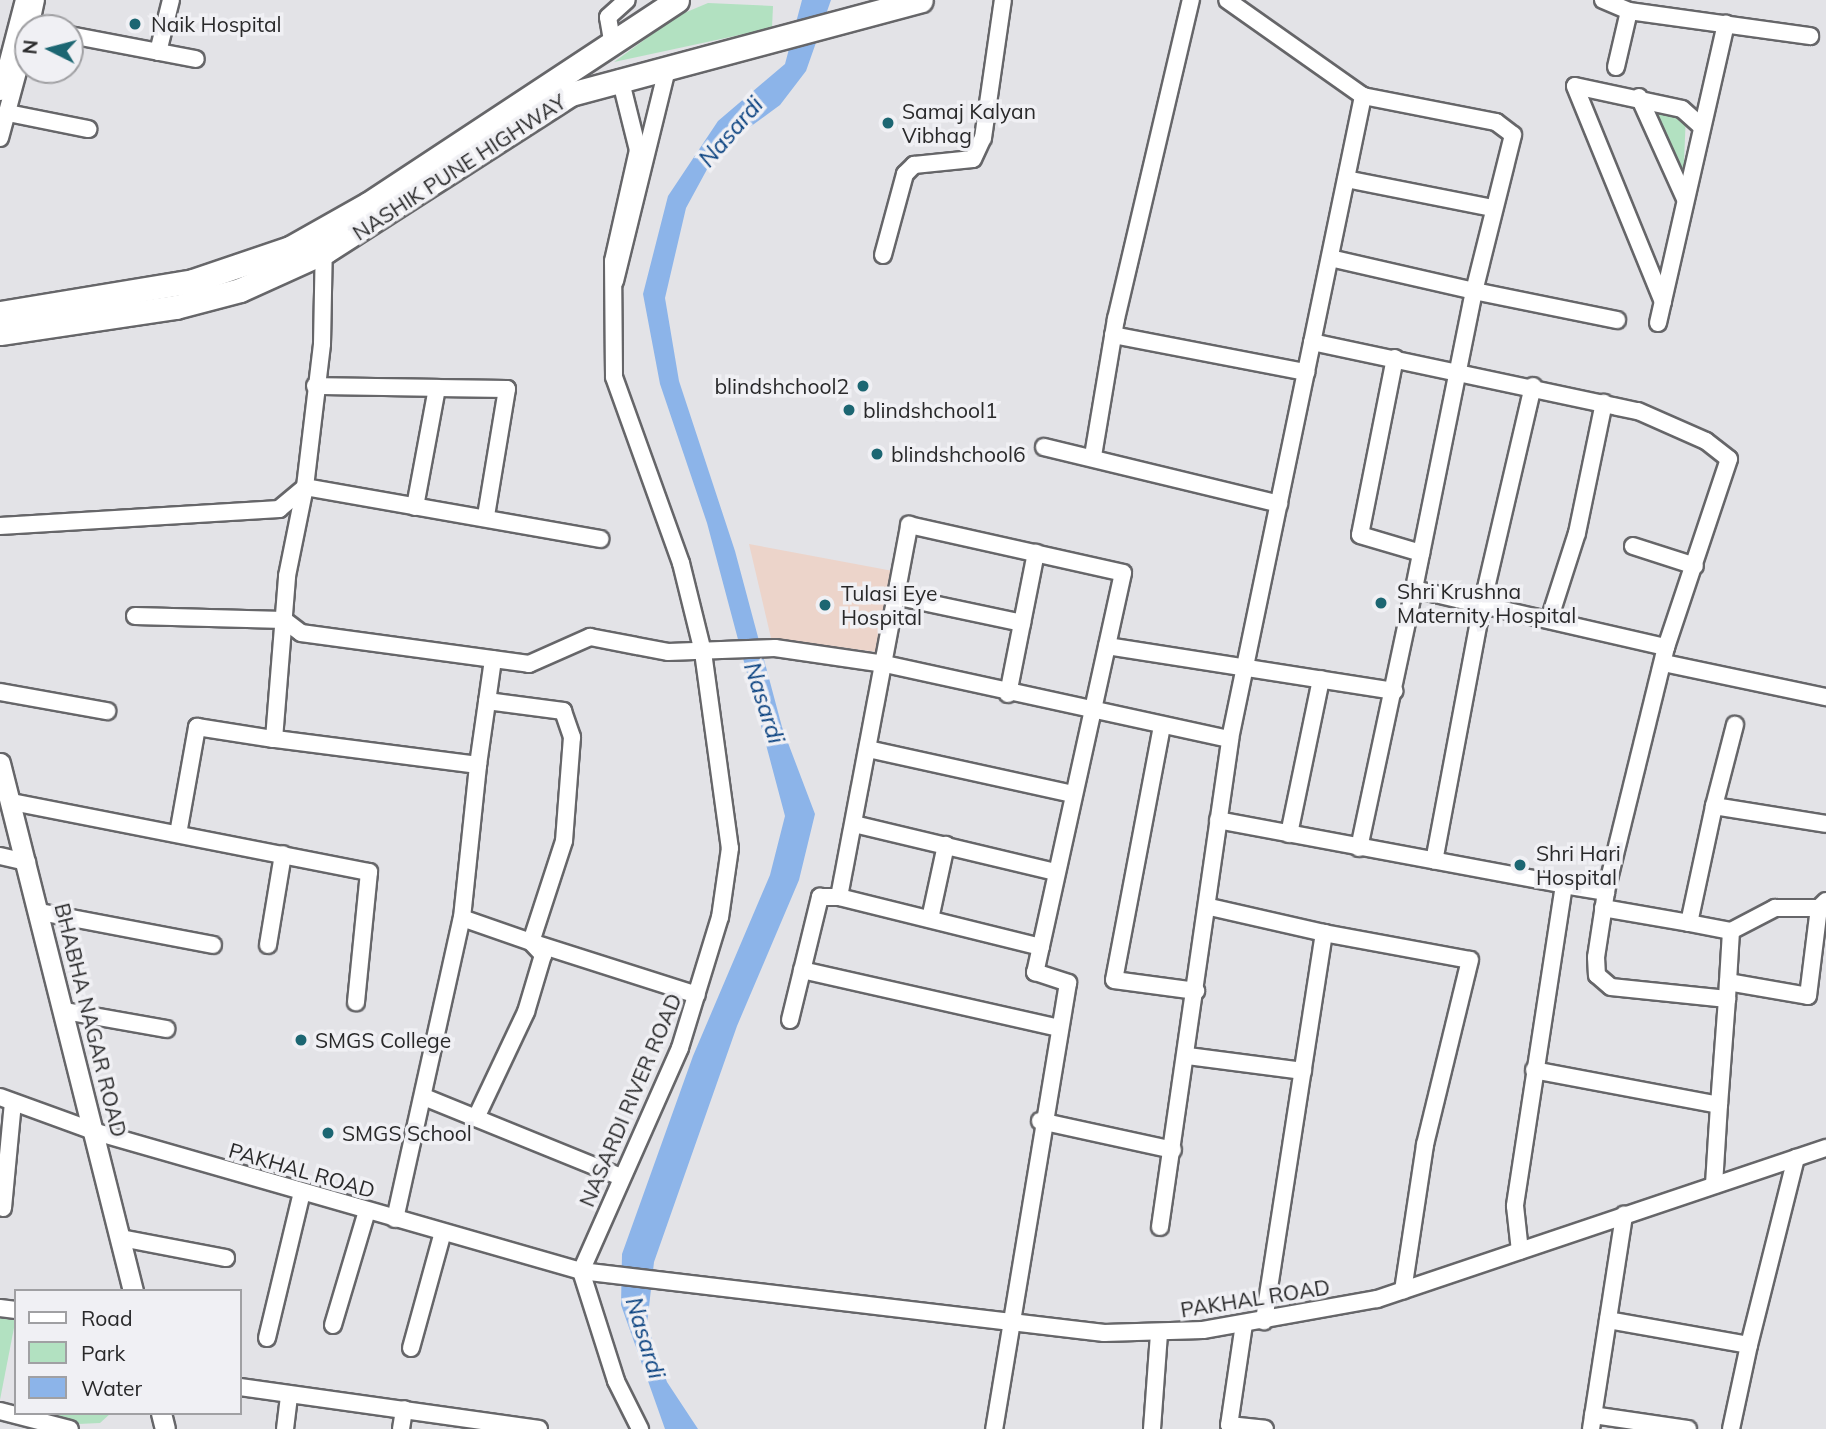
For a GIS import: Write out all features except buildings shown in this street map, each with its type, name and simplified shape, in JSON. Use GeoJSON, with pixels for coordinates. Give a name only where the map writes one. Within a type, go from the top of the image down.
{"type":"FeatureCollection","features":[{"type":"Feature","properties":{"kind":"highway"},"geometry":{"type":"LineString","coordinates":[[0,313],[193,281],[323,241],[621,34],[677,0]]}},
{"type":"Feature","properties":{"kind":"highway","name":"NASHIK PUNE HIGHWAY"},"geometry":{"type":"LineString","coordinates":[[0,333],[176,307],[240,290],[537,112],[620,78],[868,19],[921,0]]}},
{"type":"Feature","properties":{"kind":"main road","name":"BHABHA NAGAR ROAD"},"geometry":{"type":"LineString","coordinates":[[0,762],[96,1132],[133,1289]]}},
{"type":"Feature","properties":{"kind":"street"},"geometry":{"type":"LineString","coordinates":[[158,52],[171,0]]}},
{"type":"Feature","properties":{"kind":"street"},"geometry":{"type":"LineString","coordinates":[[621,34],[608,17],[627,0]]}},
{"type":"Feature","properties":{"kind":"street"},"geometry":{"type":"LineString","coordinates":[[883,255],[905,174],[914,165],[972,159],[983,138],[1003,0]]}},
{"type":"Feature","properties":{"kind":"street"},"geometry":{"type":"LineString","coordinates":[[1093,456],[1113,335],[1191,0]]}},
{"type":"Feature","properties":{"kind":"street"},"geometry":{"type":"LineString","coordinates":[[1227,0],[1363,96],[1508,129],[1511,155],[1493,208],[1474,291],[1462,372],[1359,848]]}},
{"type":"Feature","properties":{"kind":"street"},"geometry":{"type":"LineString","coordinates":[[1602,0],[1629,11],[1810,36]]}},
{"type":"Feature","properties":{"kind":"street"},"geometry":{"type":"LineString","coordinates":[[1616,67],[1629,11]]}},
{"type":"Feature","properties":{"kind":"street"},"geometry":{"type":"LineString","coordinates":[[1658,323],[1726,24]]}},
{"type":"Feature","properties":{"kind":"street"},"geometry":{"type":"LineString","coordinates":[[84,38],[196,59]]}},
{"type":"Feature","properties":{"kind":"street"},"geometry":{"type":"LineString","coordinates":[[0,92],[14,60]]}},
{"type":"Feature","properties":{"kind":"street"},"geometry":{"type":"LineString","coordinates":[[611,290],[625,260],[668,66]]}},
{"type":"Feature","properties":{"kind":"street"},"geometry":{"type":"LineString","coordinates":[[611,290],[638,150],[620,78]]}},
{"type":"Feature","properties":{"kind":"street"},"geometry":{"type":"LineString","coordinates":[[0,138],[15,84]]}},
{"type":"Feature","properties":{"kind":"street"},"geometry":{"type":"LineString","coordinates":[[1662,302],[1575,86],[1639,97],[1682,108],[1702,127]]}},
{"type":"Feature","properties":{"kind":"street"},"geometry":{"type":"LineString","coordinates":[[1160,1227],[1210,907],[1218,820],[1230,739],[1363,96]]}},
{"type":"Feature","properties":{"kind":"street"},"geometry":{"type":"LineString","coordinates":[[1639,97],[1685,200]]}},
{"type":"Feature","properties":{"kind":"street"},"geometry":{"type":"LineString","coordinates":[[8,113],[88,129]]}},
{"type":"Feature","properties":{"kind":"street"},"geometry":{"type":"LineString","coordinates":[[1346,179],[1493,208]]}},
{"type":"Feature","properties":{"kind":"street"},"geometry":{"type":"LineString","coordinates":[[274,739],[284,620],[305,487],[315,386],[323,241]]}},
{"type":"Feature","properties":{"kind":"street"},"geometry":{"type":"LineString","coordinates":[[1330,258],[1617,320]]}},
{"type":"Feature","properties":{"kind":"street","name":"NASARDI RIVER ROAD"},"geometry":{"type":"LineString","coordinates":[[588,1272],[621,1177],[697,995],[730,848],[711,651],[618,396],[611,290]]}},
{"type":"Feature","properties":{"kind":"street"},"geometry":{"type":"LineString","coordinates":[[1113,335],[1306,372]]}},
{"type":"Feature","properties":{"kind":"street"},"geometry":{"type":"LineString","coordinates":[[1312,342],[1604,402],[1675,425],[1729,459],[1665,655],[1605,900],[1597,975],[1611,987],[1727,999]]}},
{"type":"Feature","properties":{"kind":"street"},"geometry":{"type":"LineString","coordinates":[[1395,358],[1360,535],[1421,553]]}},
{"type":"Feature","properties":{"kind":"street"},"geometry":{"type":"LineString","coordinates":[[315,386],[507,389],[486,516]]}},
{"type":"Feature","properties":{"kind":"street"},"geometry":{"type":"LineString","coordinates":[[1434,862],[1482,605],[1533,386]]}},
{"type":"Feature","properties":{"kind":"street"},"geometry":{"type":"LineString","coordinates":[[415,506],[437,388]]}},
{"type":"Feature","properties":{"kind":"street"},"geometry":{"type":"LineString","coordinates":[[1550,617],[1577,533],[1604,402]]}},
{"type":"Feature","properties":{"kind":"street"},"geometry":{"type":"LineString","coordinates":[[1044,447],[1093,456],[1279,504]]}},
{"type":"Feature","properties":{"kind":"street"},"geometry":{"type":"LineString","coordinates":[[305,487],[486,516],[600,539]]}},
{"type":"Feature","properties":{"kind":"street"},"geometry":{"type":"LineString","coordinates":[[0,526],[279,509],[305,487]]}},
{"type":"Feature","properties":{"kind":"street"},"geometry":{"type":"LineString","coordinates":[[839,897],[885,664],[909,525],[1123,573],[1089,713],[1035,972],[1068,983],[1040,1121],[1016,1321],[994,1429]]}},
{"type":"Feature","properties":{"kind":"street"},"geometry":{"type":"LineString","coordinates":[[1633,546],[1695,566]]}},
{"type":"Feature","properties":{"kind":"street"},"geometry":{"type":"LineString","coordinates":[[1008,694],[1036,553]]}},
{"type":"Feature","properties":{"kind":"street"},"geometry":{"type":"LineString","coordinates":[[1414,589],[1550,617],[1665,655],[1826,697]]}},
{"type":"Feature","properties":{"kind":"street"},"geometry":{"type":"LineString","coordinates":[[895,596],[1022,623]]}},
{"type":"Feature","properties":{"kind":"street"},"geometry":{"type":"LineString","coordinates":[[135,616],[284,620],[301,633],[529,664],[590,637],[636,649],[711,651],[775,648],[885,664],[1089,713],[1230,739]]}},
{"type":"Feature","properties":{"kind":"street"},"geometry":{"type":"LineString","coordinates":[[1107,646],[1244,671],[1321,679],[1394,691]]}},
{"type":"Feature","properties":{"kind":"street"},"geometry":{"type":"LineString","coordinates":[[395,1219],[462,918],[478,765],[493,659]]}},
{"type":"Feature","properties":{"kind":"street"},"geometry":{"type":"LineString","coordinates":[[1289,834],[1321,679]]}},
{"type":"Feature","properties":{"kind":"street"},"geometry":{"type":"LineString","coordinates":[[0,692],[107,711]]}},
{"type":"Feature","properties":{"kind":"street"},"geometry":{"type":"LineString","coordinates":[[487,701],[563,711],[572,737],[564,841],[531,942]]}},
{"type":"Feature","properties":{"kind":"street"},"geometry":{"type":"LineString","coordinates":[[1689,923],[1735,724]]}},
{"type":"Feature","properties":{"kind":"street"},"geometry":{"type":"LineString","coordinates":[[1163,726],[1114,980],[1196,991]]}},
{"type":"Feature","properties":{"kind":"street"},"geometry":{"type":"LineString","coordinates":[[178,834],[197,727],[478,765]]}},
{"type":"Feature","properties":{"kind":"street"},"geometry":{"type":"LineString","coordinates":[[869,749],[1072,794]]}},
{"type":"Feature","properties":{"kind":"street"},"geometry":{"type":"LineString","coordinates":[[12,802],[369,872],[356,1002]]}},
{"type":"Feature","properties":{"kind":"street"},"geometry":{"type":"LineString","coordinates":[[1714,806],[1826,824]]}},
{"type":"Feature","properties":{"kind":"street"},"geometry":{"type":"LineString","coordinates":[[1218,820],[1564,885],[1605,900],[1689,923],[1731,931],[1775,908],[1822,905],[1808,996],[1728,982]]}},
{"type":"Feature","properties":{"kind":"street"},"geometry":{"type":"LineString","coordinates":[[853,824],[1056,872]]}},
{"type":"Feature","properties":{"kind":"street"},"geometry":{"type":"LineString","coordinates":[[930,919],[946,845]]}},
{"type":"Feature","properties":{"kind":"street"},"geometry":{"type":"LineString","coordinates":[[268,945],[283,854]]}},
{"type":"Feature","properties":{"kind":"street"},"geometry":{"type":"LineString","coordinates":[[0,856],[27,862]]}},
{"type":"Feature","properties":{"kind":"street"},"geometry":{"type":"LineString","coordinates":[[1520,1251],[1515,1206],[1564,885]]}},
{"type":"Feature","properties":{"kind":"street"},"geometry":{"type":"LineString","coordinates":[[790,1020],[820,897],[839,897],[1041,947]]}},
{"type":"Feature","properties":{"kind":"street"},"geometry":{"type":"LineString","coordinates":[[1210,907],[1324,933],[1470,960],[1425,1145],[1403,1290]]}},
{"type":"Feature","properties":{"kind":"street"},"geometry":{"type":"LineString","coordinates":[[40,912],[213,945]]}},
{"type":"Feature","properties":{"kind":"street"},"geometry":{"type":"LineString","coordinates":[[462,918],[697,995]]}},
{"type":"Feature","properties":{"kind":"street"},"geometry":{"type":"LineString","coordinates":[[1714,1185],[1731,931]]}},
{"type":"Feature","properties":{"kind":"street"},"geometry":{"type":"LineString","coordinates":[[1264,1321],[1324,933]]}},
{"type":"Feature","properties":{"kind":"street"},"geometry":{"type":"LineString","coordinates":[[476,1118],[526,1012],[543,956],[531,942]]}},
{"type":"Feature","properties":{"kind":"street"},"geometry":{"type":"LineString","coordinates":[[802,970],[1059,1028]]}},
{"type":"Feature","properties":{"kind":"street"},"geometry":{"type":"LineString","coordinates":[[65,1011],[166,1029]]}},
{"type":"Feature","properties":{"kind":"street"},"geometry":{"type":"LineString","coordinates":[[1188,1056],[1303,1071]]}},
{"type":"Feature","properties":{"kind":"street"},"geometry":{"type":"LineString","coordinates":[[1534,1070],[1719,1105]]}},
{"type":"Feature","properties":{"kind":"street"},"geometry":{"type":"LineString","coordinates":[[424,1097],[621,1177]]}},
{"type":"Feature","properties":{"kind":"street"},"geometry":{"type":"LineString","coordinates":[[3,1208],[6,1099]]}},
{"type":"Feature","properties":{"kind":"street","name":"PAKHAL ROAD"},"geometry":{"type":"LineString","coordinates":[[6,1099],[96,1132],[588,1272],[1016,1321],[1159,1334],[1264,1321],[1403,1290],[1826,1148]]}},
{"type":"Feature","properties":{"kind":"street"},"geometry":{"type":"LineString","coordinates":[[1040,1121],[1173,1150]]}},
{"type":"Feature","properties":{"kind":"street"},"geometry":{"type":"LineString","coordinates":[[1731,1429],[1796,1158]]}},
{"type":"Feature","properties":{"kind":"street"},"geometry":{"type":"LineString","coordinates":[[267,1338],[302,1192]]}},
{"type":"Feature","properties":{"kind":"street"},"geometry":{"type":"LineString","coordinates":[[333,1325],[367,1211]]}},
{"type":"Feature","properties":{"kind":"street"},"geometry":{"type":"LineString","coordinates":[[1624,1215],[1592,1422],[1688,1429]]}},
{"type":"Feature","properties":{"kind":"street"},"geometry":{"type":"LineString","coordinates":[[411,1348],[443,1232]]}},
{"type":"Feature","properties":{"kind":"street"},"geometry":{"type":"LineString","coordinates":[[121,1238],[226,1258]]}},
{"type":"Feature","properties":{"kind":"street"},"geometry":{"type":"LineString","coordinates":[[588,1272],[616,1381],[640,1429]]}},
{"type":"Feature","properties":{"kind":"street"},"geometry":{"type":"LineString","coordinates":[[1608,1320],[1749,1345]]}},
{"type":"Feature","properties":{"kind":"street"},"geometry":{"type":"LineString","coordinates":[[1244,1324],[1229,1425],[1265,1429]]}},
{"type":"Feature","properties":{"kind":"street"},"geometry":{"type":"LineString","coordinates":[[1152,1429],[1159,1334]]}},
{"type":"Feature","properties":{"kind":"street"},"geometry":{"type":"LineString","coordinates":[[242,1387],[404,1409],[443,1422],[539,1429]]}},
{"type":"Feature","properties":{"kind":"street"},"geometry":{"type":"LineString","coordinates":[[285,1429],[289,1394]]}},
{"type":"Feature","properties":{"kind":"street"},"geometry":{"type":"LineString","coordinates":[[401,1429],[404,1409]]}},
{"type":"Feature","properties":{"kind":"street"},"geometry":{"type":"LineString","coordinates":[[16,1415],[70,1429]]}},
{"type":"Feature","properties":{"kind":"shaded area","name":"Tulasi Eye Hospital"},"geometry":{"type":"Polygon","coordinates":[[[749,544],[893,571],[877,652],[771,638],[749,544]]]}},
{"type":"Feature","properties":{"kind":"green space"},"geometry":{"type":"Polygon","coordinates":[[[708,3],[773,6],[772,28],[614,62],[677,16],[708,3]]]}},
{"type":"Feature","properties":{"kind":"green space"},"geometry":{"type":"Polygon","coordinates":[[[1647,101],[1686,114],[1683,185],[1647,101]]]}},
{"type":"Feature","properties":{"kind":"green space"},"geometry":{"type":"Polygon","coordinates":[[[0,1316],[14,1319],[14,1328],[0,1400],[0,1316]]]}},
{"type":"Feature","properties":{"kind":"green space"},"geometry":{"type":"Polygon","coordinates":[[[44,1415],[109,1415],[100,1423],[78,1424],[44,1415]]]}},
{"type":"Feature","properties":{"kind":"water","name":"Nasardi"},"geometry":{"type":"Polygon","coordinates":[[[802,0],[831,0],[806,71],[780,105],[717,151],[686,208],[665,298],[679,381],[735,551],[782,727],[815,814],[799,880],[737,1026],[654,1262],[647,1325],[667,1382],[698,1429],[665,1429],[621,1305],[622,1254],[693,1056],[770,875],[785,816],[707,523],[660,384],[643,294],[668,196],[718,121],[785,64],[802,0]]]}},
{"type":"Feature","properties":{"kind":"place","name":"Naik Hospital"},"geometry":{"type":"Point","coordinates":[135,24]}},
{"type":"Feature","properties":{"kind":"place","name":"Samaj Kalyan Vibhag"},"geometry":{"type":"Point","coordinates":[888,123]}},
{"type":"Feature","properties":{"kind":"place","name":"blindshchool2"},"geometry":{"type":"Point","coordinates":[863,386]}},
{"type":"Feature","properties":{"kind":"place","name":"blindshchool1"},"geometry":{"type":"Point","coordinates":[849,410]}},
{"type":"Feature","properties":{"kind":"place","name":"blindshchool6"},"geometry":{"type":"Point","coordinates":[877,454]}},
{"type":"Feature","properties":{"kind":"place","name":"Shri Krushna Maternity Hospital"},"geometry":{"type":"Point","coordinates":[1381,603]}},
{"type":"Feature","properties":{"kind":"place","name":"Tulasi Eye Hospital"},"geometry":{"type":"Point","coordinates":[825,605]}},
{"type":"Feature","properties":{"kind":"place","name":"Shri Hari Hospital"},"geometry":{"type":"Point","coordinates":[1520,865]}},
{"type":"Feature","properties":{"kind":"place","name":"SMGS College"},"geometry":{"type":"Point","coordinates":[301,1040]}},
{"type":"Feature","properties":{"kind":"place","name":"SMGS School"},"geometry":{"type":"Point","coordinates":[328,1133]}}]}
